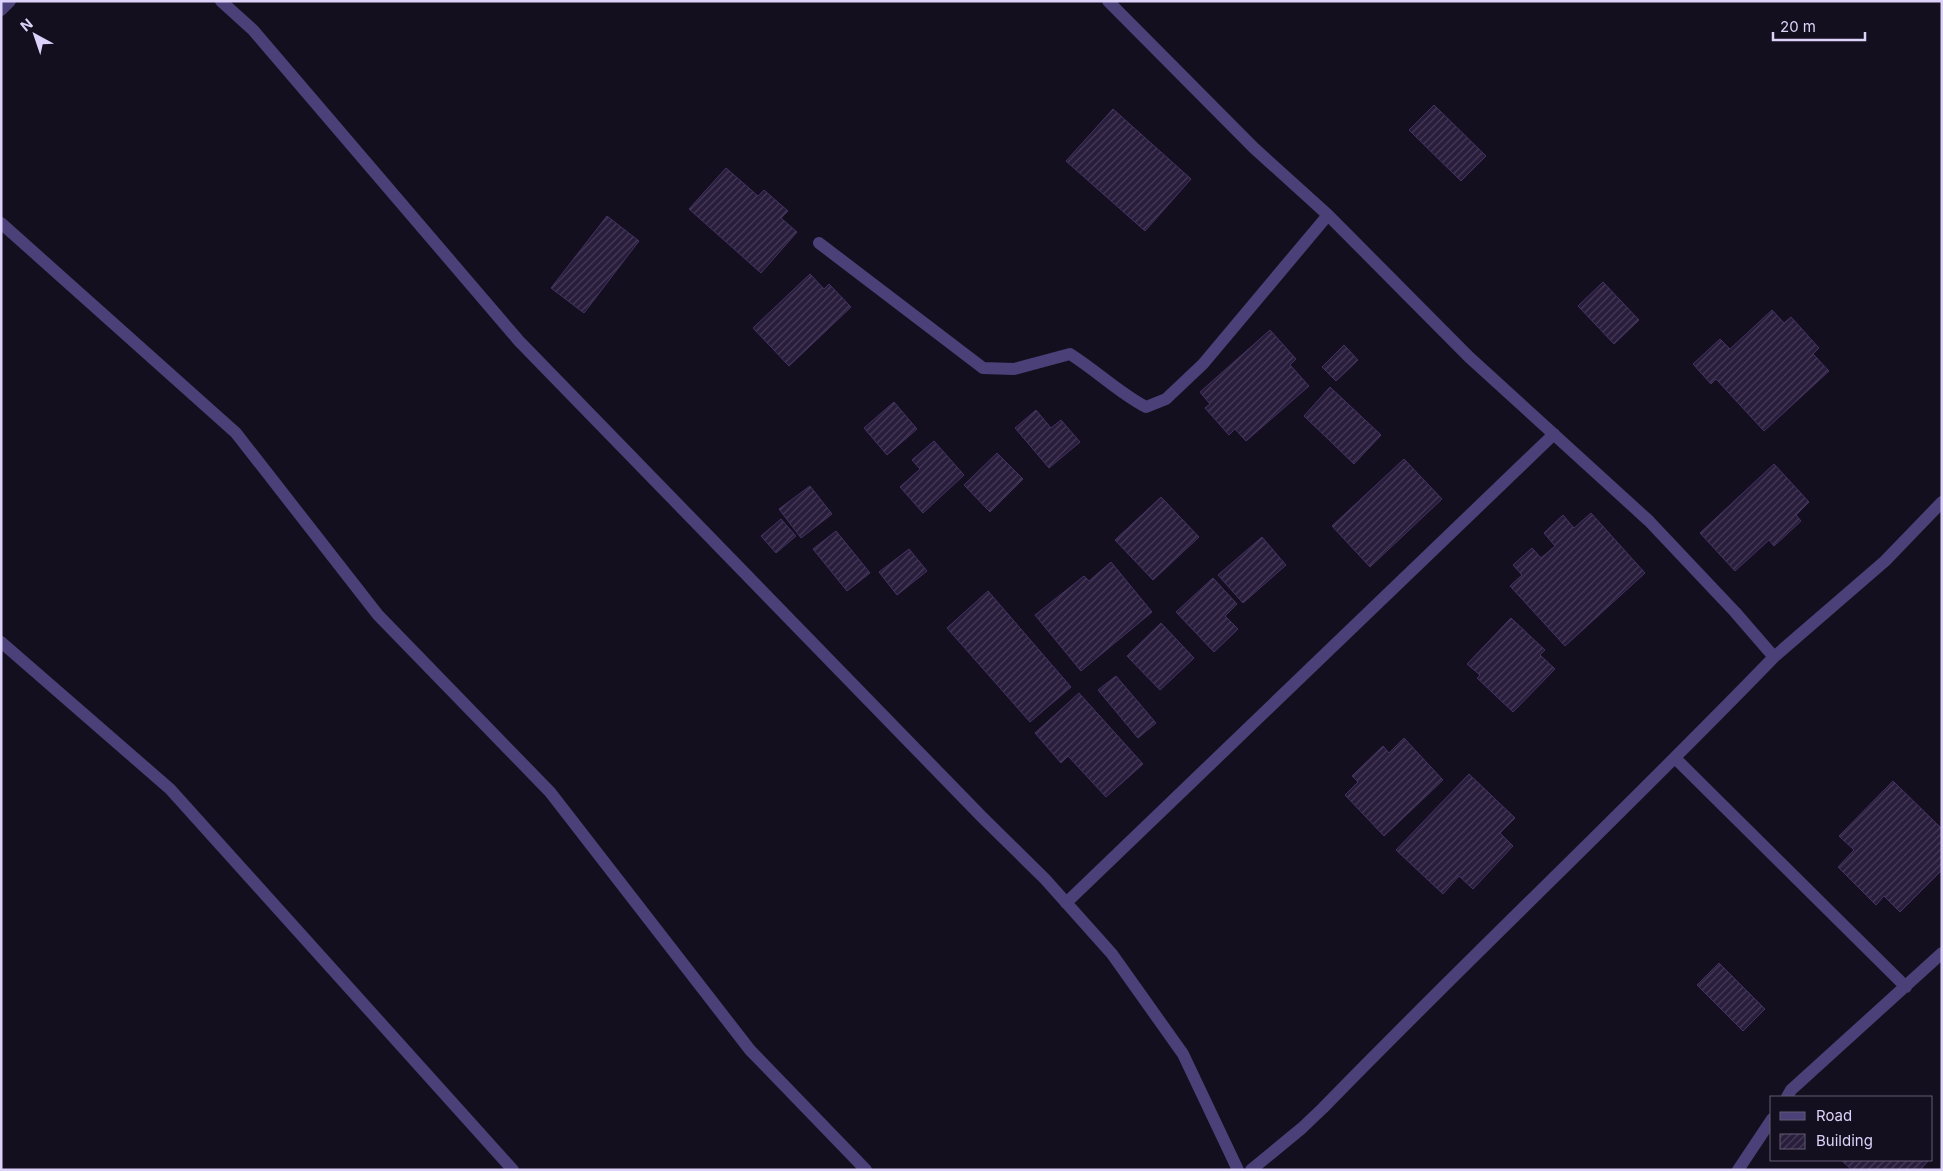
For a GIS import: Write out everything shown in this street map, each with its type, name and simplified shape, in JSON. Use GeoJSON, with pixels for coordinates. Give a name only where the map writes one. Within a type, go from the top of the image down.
{"type":"FeatureCollection","features":[{"type":"Feature","properties":{"kind":"street"},"geometry":{"type":"LineString","coordinates":[[1,10],[10,1]]}},
{"type":"Feature","properties":{"kind":"street"},"geometry":{"type":"LineString","coordinates":[[221,1],[254,30],[519,341],[1066,903],[1112,954],[1183,1054],[1238,1170]]}},
{"type":"Feature","properties":{"kind":"street"},"geometry":{"type":"LineString","coordinates":[[1108,1],[1254,148],[1328,215],[1469,357],[1649,521],[1735,612],[1774,658]]}},
{"type":"Feature","properties":{"kind":"street"},"geometry":{"type":"LineString","coordinates":[[819,243],[983,368],[1014,369],[1070,354],[1095,370],[1129,398],[1146,407],[1166,399],[1203,364],[1328,215]]}},
{"type":"Feature","properties":{"kind":"street"},"geometry":{"type":"LineString","coordinates":[[1,223],[236,433],[378,615],[550,792],[750,1050],[866,1170]]}},
{"type":"Feature","properties":{"kind":"street"},"geometry":{"type":"LineString","coordinates":[[1066,903],[1554,434]]}},
{"type":"Feature","properties":{"kind":"street"},"geometry":{"type":"LineString","coordinates":[[1251,1170],[1316,1115],[1446,982],[1676,758],[1774,658],[1885,561],[1942,502]]}},
{"type":"Feature","properties":{"kind":"street"},"geometry":{"type":"LineString","coordinates":[[1,642],[170,789],[513,1170]]}},
{"type":"Feature","properties":{"kind":"street"},"geometry":{"type":"LineString","coordinates":[[1676,758],[1906,987]]}},
{"type":"Feature","properties":{"kind":"street"},"geometry":{"type":"LineString","coordinates":[[1788,1096],[1942,953]]}},
{"type":"Feature","properties":{"kind":"street"},"geometry":{"type":"LineString","coordinates":[[1738,1170],[1770,1122]]}},
{"type":"Feature","properties":{"kind":"building"},"geometry":{"type":"Polygon","coordinates":[[[1434,105],[1486,156],[1461,181],[1409,130],[1434,105]]]}},
{"type":"Feature","properties":{"kind":"building"},"geometry":{"type":"Polygon","coordinates":[[[1113,109],[1191,179],[1145,231],[1066,161],[1113,109]]]}},
{"type":"Feature","properties":{"kind":"building"},"geometry":{"type":"Polygon","coordinates":[[[726,168],[758,196],[764,190],[788,211],[781,218],[797,232],[761,273],[689,209],[726,168]]]}},
{"type":"Feature","properties":{"kind":"building"},"geometry":{"type":"Polygon","coordinates":[[[607,216],[639,241],[584,313],[551,288],[607,216]]]}},
{"type":"Feature","properties":{"kind":"building"},"geometry":{"type":"Polygon","coordinates":[[[810,274],[824,289],[829,284],[851,307],[789,366],[753,328],[810,274]]]}},
{"type":"Feature","properties":{"kind":"building"},"geometry":{"type":"Polygon","coordinates":[[[1603,282],[1639,320],[1614,344],[1578,306],[1603,282]]]}},
{"type":"Feature","properties":{"kind":"building"},"geometry":{"type":"Polygon","coordinates":[[[1772,310],[1784,323],[1791,317],[1819,348],[1813,354],[1829,371],[1764,431],[1716,379],[1711,384],[1693,364],[1720,339],[1730,349],[1772,310]]]}},
{"type":"Feature","properties":{"kind":"building"},"geometry":{"type":"Polygon","coordinates":[[[1270,330],[1296,359],[1290,365],[1309,386],[1246,441],[1235,429],[1229,435],[1205,408],[1210,404],[1200,392],[1270,330]]]}},
{"type":"Feature","properties":{"kind":"building"},"geometry":{"type":"Polygon","coordinates":[[[1344,345],[1358,360],[1336,381],[1322,367],[1344,345]]]}},
{"type":"Feature","properties":{"kind":"building"},"geometry":{"type":"Polygon","coordinates":[[[1330,387],[1381,435],[1354,464],[1304,416],[1330,387]]]}},
{"type":"Feature","properties":{"kind":"building"},"geometry":{"type":"Polygon","coordinates":[[[894,402],[917,429],[887,455],[864,428],[894,402]]]}},
{"type":"Feature","properties":{"kind":"building"},"geometry":{"type":"Polygon","coordinates":[[[1036,410],[1051,428],[1061,420],[1080,442],[1049,468],[1015,428],[1036,410]]]}},
{"type":"Feature","properties":{"kind":"building"},"geometry":{"type":"Polygon","coordinates":[[[934,441],[964,475],[923,513],[900,487],[920,469],[912,460],[934,441]]]}},
{"type":"Feature","properties":{"kind":"building"},"geometry":{"type":"Polygon","coordinates":[[[997,453],[1023,479],[990,512],[964,485],[997,453]]]}},
{"type":"Feature","properties":{"kind":"building"},"geometry":{"type":"Polygon","coordinates":[[[1404,459],[1442,499],[1370,567],[1332,526],[1404,459]]]}},
{"type":"Feature","properties":{"kind":"building"},"geometry":{"type":"Polygon","coordinates":[[[1774,464],[1809,502],[1796,515],[1801,521],[1774,546],[1769,540],[1735,571],[1700,533],[1774,464]]]}},
{"type":"Feature","properties":{"kind":"building"},"geometry":{"type":"Polygon","coordinates":[[[810,486],[832,514],[801,538],[779,509],[810,486]]]}},
{"type":"Feature","properties":{"kind":"building"},"geometry":{"type":"Polygon","coordinates":[[[1161,497],[1199,537],[1153,580],[1115,540],[1161,497]]]}},
{"type":"Feature","properties":{"kind":"building"},"geometry":{"type":"Polygon","coordinates":[[[1591,513],[1645,573],[1565,646],[1510,586],[1522,575],[1513,565],[1532,548],[1541,558],[1555,546],[1544,533],[1563,515],[1574,528],[1591,513]]]}},
{"type":"Feature","properties":{"kind":"building"},"geometry":{"type":"Polygon","coordinates":[[[781,519],[796,536],[776,553],[761,536],[781,519]]]}},
{"type":"Feature","properties":{"kind":"building"},"geometry":{"type":"Polygon","coordinates":[[[836,531],[870,573],[847,591],[813,549],[836,531]]]}},
{"type":"Feature","properties":{"kind":"building"},"geometry":{"type":"Polygon","coordinates":[[[1262,537],[1286,565],[1243,603],[1218,575],[1262,537]]]}},
{"type":"Feature","properties":{"kind":"building"},"geometry":{"type":"Polygon","coordinates":[[[909,549],[927,571],[897,595],[879,572],[909,549]]]}},
{"type":"Feature","properties":{"kind":"building"},"geometry":{"type":"Polygon","coordinates":[[[1111,562],[1152,612],[1081,671],[1035,615],[1084,576],[1089,581],[1111,562]]]}},
{"type":"Feature","properties":{"kind":"building"},"geometry":{"type":"Polygon","coordinates":[[[1213,578],[1237,604],[1225,616],[1238,629],[1214,652],[1176,612],[1213,578]]]}},
{"type":"Feature","properties":{"kind":"building"},"geometry":{"type":"Polygon","coordinates":[[[988,591],[1071,687],[1030,722],[947,628],[988,591]]]}},
{"type":"Feature","properties":{"kind":"building"},"geometry":{"type":"Polygon","coordinates":[[[1511,618],[1545,650],[1540,655],[1555,669],[1513,712],[1477,678],[1480,675],[1467,664],[1511,618]]]}},
{"type":"Feature","properties":{"kind":"building"},"geometry":{"type":"Polygon","coordinates":[[[1161,623],[1194,658],[1160,690],[1127,656],[1161,623]]]}},
{"type":"Feature","properties":{"kind":"building"},"geometry":{"type":"Polygon","coordinates":[[[1116,676],[1156,723],[1138,738],[1098,690],[1116,676]]]}},
{"type":"Feature","properties":{"kind":"building"},"geometry":{"type":"Polygon","coordinates":[[[1079,693],[1143,764],[1106,797],[1068,756],[1061,763],[1035,733],[1079,693]]]}},
{"type":"Feature","properties":{"kind":"building"},"geometry":{"type":"Polygon","coordinates":[[[1404,738],[1443,780],[1384,836],[1345,795],[1358,782],[1352,776],[1383,746],[1389,753],[1404,738]]]}},
{"type":"Feature","properties":{"kind":"building"},"geometry":{"type":"Polygon","coordinates":[[[1469,774],[1515,818],[1500,833],[1513,846],[1473,889],[1459,876],[1443,894],[1396,850],[1469,774]]]}},
{"type":"Feature","properties":{"kind":"building"},"geometry":{"type":"Polygon","coordinates":[[[1893,781],[1942,829],[1942,870],[1900,912],[1884,896],[1876,905],[1838,867],[1854,850],[1839,836],[1893,781]]]}},
{"type":"Feature","properties":{"kind":"building"},"geometry":{"type":"Polygon","coordinates":[[[1719,963],[1765,1009],[1743,1031],[1697,985],[1719,963]]]}},
{"type":"Feature","properties":{"kind":"building"},"geometry":{"type":"Polygon","coordinates":[[[1842,1161],[1928,1161],[1920,1170],[1852,1170],[1842,1161]]]}}]}
